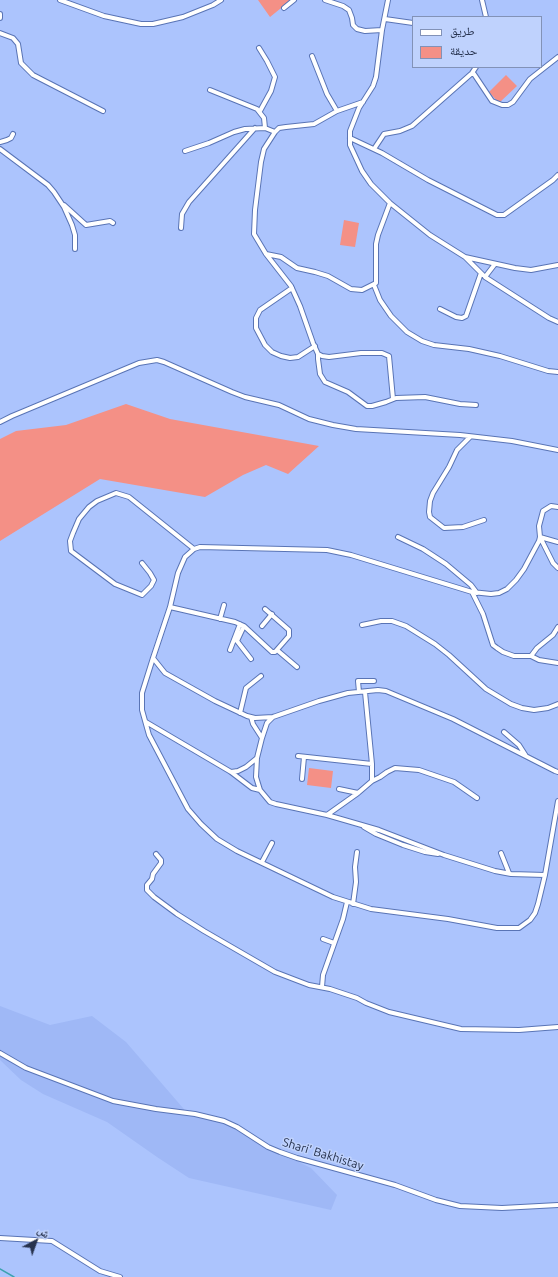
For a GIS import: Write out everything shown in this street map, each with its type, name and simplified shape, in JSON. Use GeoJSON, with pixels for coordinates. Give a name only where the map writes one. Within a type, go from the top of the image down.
{"type":"FeatureCollection","features":[{"type":"Feature","properties":{"kind":"street"},"geometry":{"type":"LineString","coordinates":[[60,0],[104,16],[141,24],[153,24],[183,17],[213,5],[221,0]]}},
{"type":"Feature","properties":{"kind":"street"},"geometry":{"type":"LineString","coordinates":[[284,8],[294,0]]}},
{"type":"Feature","properties":{"kind":"street"},"geometry":{"type":"LineString","coordinates":[[325,0],[343,6],[349,10],[353,25],[357,29],[365,31],[382,30]]}},
{"type":"Feature","properties":{"kind":"street"},"geometry":{"type":"LineString","coordinates":[[388,0],[382,30],[376,77],[373,86],[354,119],[350,138],[350,145],[362,171],[371,184],[390,203],[430,235],[465,257],[485,277],[549,318],[558,322]]}},
{"type":"Feature","properties":{"kind":"street"},"geometry":{"type":"LineString","coordinates":[[482,0],[486,16]]}},
{"type":"Feature","properties":{"kind":"street"},"geometry":{"type":"LineString","coordinates":[[385,19],[412,24]]}},
{"type":"Feature","properties":{"kind":"street"},"geometry":{"type":"LineString","coordinates":[[0,34],[13,38],[18,44],[21,63],[33,75],[103,111]]}},
{"type":"Feature","properties":{"kind":"street"},"geometry":{"type":"LineString","coordinates":[[259,48],[275,77],[271,91],[260,111]]}},
{"type":"Feature","properties":{"kind":"street"},"geometry":{"type":"LineString","coordinates":[[312,56],[327,94],[337,111]]}},
{"type":"Feature","properties":{"kind":"street"},"geometry":{"type":"LineString","coordinates":[[472,74],[492,100],[502,105],[508,105],[513,102],[530,79],[558,57]]}},
{"type":"Feature","properties":{"kind":"street"},"geometry":{"type":"LineString","coordinates":[[374,149],[384,134],[400,131],[412,126],[472,74],[475,68]]}},
{"type":"Feature","properties":{"kind":"street"},"geometry":{"type":"LineString","coordinates":[[210,90],[252,106],[260,111],[264,118],[265,128]]}},
{"type":"Feature","properties":{"kind":"street"},"geometry":{"type":"LineString","coordinates":[[363,102],[337,111],[314,124],[279,128],[275,132],[264,149],[253,230],[256,239],[292,288],[318,354],[320,374],[326,382],[348,392],[366,406],[372,406],[393,399],[424,397],[460,404],[476,405]]}},
{"type":"Feature","properties":{"kind":"street"},"geometry":{"type":"LineString","coordinates":[[185,151],[209,143],[234,132],[255,128],[265,128],[275,132]]}},
{"type":"Feature","properties":{"kind":"street"},"geometry":{"type":"LineString","coordinates":[[181,228],[182,214],[189,202],[255,128]]}},
{"type":"Feature","properties":{"kind":"street"},"geometry":{"type":"LineString","coordinates":[[0,142],[11,138],[14,134]]}},
{"type":"Feature","properties":{"kind":"street"},"geometry":{"type":"LineString","coordinates":[[350,138],[374,149],[428,180],[497,216],[504,215],[554,180],[558,175]]}},
{"type":"Feature","properties":{"kind":"street"},"geometry":{"type":"LineString","coordinates":[[0,149],[48,185],[62,204],[72,225],[75,235],[75,249]]}},
{"type":"Feature","properties":{"kind":"street"},"geometry":{"type":"LineString","coordinates":[[390,203],[376,244],[376,282],[374,285],[380,300],[391,316],[407,332],[422,341],[434,345],[469,349],[500,356],[548,371],[558,372]]}},
{"type":"Feature","properties":{"kind":"street"},"geometry":{"type":"LineString","coordinates":[[62,204],[86,224],[110,221],[113,223]]}},
{"type":"Feature","properties":{"kind":"street"},"geometry":{"type":"LineString","coordinates":[[266,254],[281,257],[300,269],[328,276],[351,289],[362,290],[374,285]]}},
{"type":"Feature","properties":{"kind":"street"},"geometry":{"type":"LineString","coordinates":[[465,257],[531,270],[558,265]]}},
{"type":"Feature","properties":{"kind":"street"},"geometry":{"type":"LineString","coordinates":[[485,277],[495,264]]}},
{"type":"Feature","properties":{"kind":"street"},"geometry":{"type":"LineString","coordinates":[[440,310],[456,317],[462,318],[466,316],[481,273]]}},
{"type":"Feature","properties":{"kind":"street"},"geometry":{"type":"LineString","coordinates":[[292,288],[260,310],[256,318],[256,328],[265,345],[272,352],[281,356],[290,358],[298,357],[315,346]]}},
{"type":"Feature","properties":{"kind":"street"},"geometry":{"type":"LineString","coordinates":[[318,354],[329,357],[362,353],[382,353],[389,356],[393,399]]}},
{"type":"Feature","properties":{"kind":"street"},"geometry":{"type":"LineString","coordinates":[[0,422],[138,363],[157,360],[245,397],[279,405],[309,419],[333,425],[356,429],[437,434],[512,441],[558,450]]}},
{"type":"Feature","properties":{"kind":"street"},"geometry":{"type":"LineString","coordinates":[[470,437],[457,450],[449,467],[433,493],[430,501],[429,512],[430,517],[444,528],[463,527],[484,520]]}},
{"type":"Feature","properties":{"kind":"street"},"geometry":{"type":"LineString","coordinates":[[142,563],[154,580],[151,586],[142,595],[115,584],[71,551],[70,541],[73,533],[79,519],[88,507],[97,501],[116,493],[129,497],[194,549]]}},
{"type":"Feature","properties":{"kind":"street"},"geometry":{"type":"LineString","coordinates":[[558,507],[551,506],[543,511],[539,526],[540,537],[558,568]]}},
{"type":"Feature","properties":{"kind":"street"},"geometry":{"type":"LineString","coordinates":[[398,537],[423,549],[446,564],[471,585],[477,593]]}},
{"type":"Feature","properties":{"kind":"street"},"geometry":{"type":"LineString","coordinates":[[540,537],[558,542]]}},
{"type":"Feature","properties":{"kind":"street"},"geometry":{"type":"LineString","coordinates":[[540,537],[524,569],[516,580],[507,589],[499,593],[472,592],[351,555],[327,550],[200,547],[194,549],[185,557],[182,564],[170,607],[142,693],[142,710],[149,735],[188,809],[194,817],[217,839],[227,846],[333,897],[385,912],[448,919],[497,928],[519,928],[530,920],[535,913],[545,875],[558,801]]}},
{"type":"Feature","properties":{"kind":"street"},"geometry":{"type":"LineString","coordinates":[[472,592],[483,614],[493,645],[514,656],[531,656],[539,660],[558,663]]}},
{"type":"Feature","properties":{"kind":"street"},"geometry":{"type":"LineString","coordinates":[[220,619],[224,605]]}},
{"type":"Feature","properties":{"kind":"street"},"geometry":{"type":"LineString","coordinates":[[170,607],[242,625],[272,652],[277,650],[290,634],[287,626],[264,609]]}},
{"type":"Feature","properties":{"kind":"street"},"geometry":{"type":"LineString","coordinates":[[262,626],[272,614]]}},
{"type":"Feature","properties":{"kind":"street"},"geometry":{"type":"LineString","coordinates":[[362,625],[381,621],[392,621],[406,626],[435,644],[449,655],[486,689],[511,704],[534,710],[548,708],[558,704]]}},
{"type":"Feature","properties":{"kind":"street"},"geometry":{"type":"LineString","coordinates":[[230,650],[242,625]]}},
{"type":"Feature","properties":{"kind":"street"},"geometry":{"type":"LineString","coordinates":[[242,625],[237,641],[251,659]]}},
{"type":"Feature","properties":{"kind":"street"},"geometry":{"type":"LineString","coordinates":[[531,656],[537,648],[553,635],[558,627]]}},
{"type":"Feature","properties":{"kind":"street"},"geometry":{"type":"LineString","coordinates":[[277,650],[297,667]]}},
{"type":"Feature","properties":{"kind":"street"},"geometry":{"type":"LineString","coordinates":[[153,658],[160,669],[165,673],[240,713],[251,717],[274,717],[319,701],[348,693],[386,691],[453,719],[558,772]]}},
{"type":"Feature","properties":{"kind":"street"},"geometry":{"type":"LineString","coordinates":[[240,713],[246,688],[261,676]]}},
{"type":"Feature","properties":{"kind":"street"},"geometry":{"type":"LineString","coordinates":[[359,692],[358,681],[374,681]]}},
{"type":"Feature","properties":{"kind":"street"},"geometry":{"type":"LineString","coordinates":[[365,692],[372,764],[372,781]]}},
{"type":"Feature","properties":{"kind":"street"},"geometry":{"type":"LineString","coordinates":[[251,717],[253,724],[262,738]]}},
{"type":"Feature","properties":{"kind":"street"},"geometry":{"type":"LineString","coordinates":[[274,717],[267,723],[262,738],[257,758],[256,777],[260,790],[270,802],[359,824],[404,839],[444,855],[495,871],[545,875]]}},
{"type":"Feature","properties":{"kind":"street"},"geometry":{"type":"LineString","coordinates":[[146,722],[231,772],[252,788],[260,790]]}},
{"type":"Feature","properties":{"kind":"street"},"geometry":{"type":"LineString","coordinates":[[504,732],[519,745],[527,756]]}},
{"type":"Feature","properties":{"kind":"street"},"geometry":{"type":"LineString","coordinates":[[298,756],[372,764]]}},
{"type":"Feature","properties":{"kind":"street"},"geometry":{"type":"LineString","coordinates":[[302,779],[304,757]]}},
{"type":"Feature","properties":{"kind":"street"},"geometry":{"type":"LineString","coordinates":[[231,772],[238,771],[246,767],[257,758]]}},
{"type":"Feature","properties":{"kind":"street"},"geometry":{"type":"LineString","coordinates":[[327,815],[372,781],[395,768],[419,770],[454,782],[477,798]]}},
{"type":"Feature","properties":{"kind":"street"},"geometry":{"type":"LineString","coordinates":[[339,789],[358,793]]}},
{"type":"Feature","properties":{"kind":"street"},"geometry":{"type":"LineString","coordinates":[[262,862],[272,844]]}},
{"type":"Feature","properties":{"kind":"street"},"geometry":{"type":"LineString","coordinates":[[353,904],[356,882],[355,867],[357,852]]}},
{"type":"Feature","properties":{"kind":"street"},"geometry":{"type":"LineString","coordinates":[[156,854],[161,860],[161,863],[153,874],[152,879],[147,884],[147,890],[154,897],[197,927],[261,965],[297,980],[357,998],[366,1004],[389,1012],[461,1029],[520,1030],[558,1027]]}},
{"type":"Feature","properties":{"kind":"street"},"geometry":{"type":"LineString","coordinates":[[501,854],[509,873]]}},
{"type":"Feature","properties":{"kind":"street"},"geometry":{"type":"LineString","coordinates":[[322,987],[323,975],[343,919],[347,902]]}},
{"type":"Feature","properties":{"kind":"street"},"geometry":{"type":"LineString","coordinates":[[323,939],[334,943]]}},
{"type":"Feature","properties":{"kind":"street","name":"Shari' Bakhistay"},"geometry":{"type":"LineString","coordinates":[[0,1053],[26,1068],[113,1100],[156,1109],[195,1114],[224,1121],[237,1127],[268,1146],[286,1154],[395,1185],[442,1202],[468,1207],[502,1208],[558,1205]]}},
{"type":"Feature","properties":{"kind":"street"},"geometry":{"type":"LineString","coordinates":[[0,1238],[52,1241],[100,1271],[120,1277]]}},
{"type":"Feature","properties":{"kind":"shaded area"},"geometry":{"type":"Polygon","coordinates":[[[0,1006],[50,1025],[92,1016],[126,1042],[189,1115],[226,1124],[260,1143],[311,1168],[337,1195],[331,1210],[189,1178],[107,1122],[43,1094],[21,1080],[0,1060],[0,1006]]]}},
{"type":"Feature","properties":{"kind":"green space"},"geometry":{"type":"Polygon","coordinates":[[[258,0],[291,0],[270,17],[258,0]]]}},
{"type":"Feature","properties":{"kind":"green space"},"geometry":{"type":"Polygon","coordinates":[[[506,75],[517,86],[499,103],[489,92],[506,75]]]}},
{"type":"Feature","properties":{"kind":"green space"},"geometry":{"type":"Polygon","coordinates":[[[344,220],[359,223],[355,247],[340,245],[344,220]]]}},
{"type":"Feature","properties":{"kind":"green space"},"geometry":{"type":"Polygon","coordinates":[[[126,404],[170,419],[319,446],[288,474],[266,465],[243,475],[205,497],[100,479],[0,541],[0,439],[16,431],[66,425],[126,404]]]}},
{"type":"Feature","properties":{"kind":"green space"},"geometry":{"type":"Polygon","coordinates":[[[309,768],[333,771],[331,788],[307,785],[309,768]]]}},
{"type":"Feature","properties":{"kind":"waterway"},"geometry":{"type":"LineString","coordinates":[[0,1269],[14,1277]]}}]}
